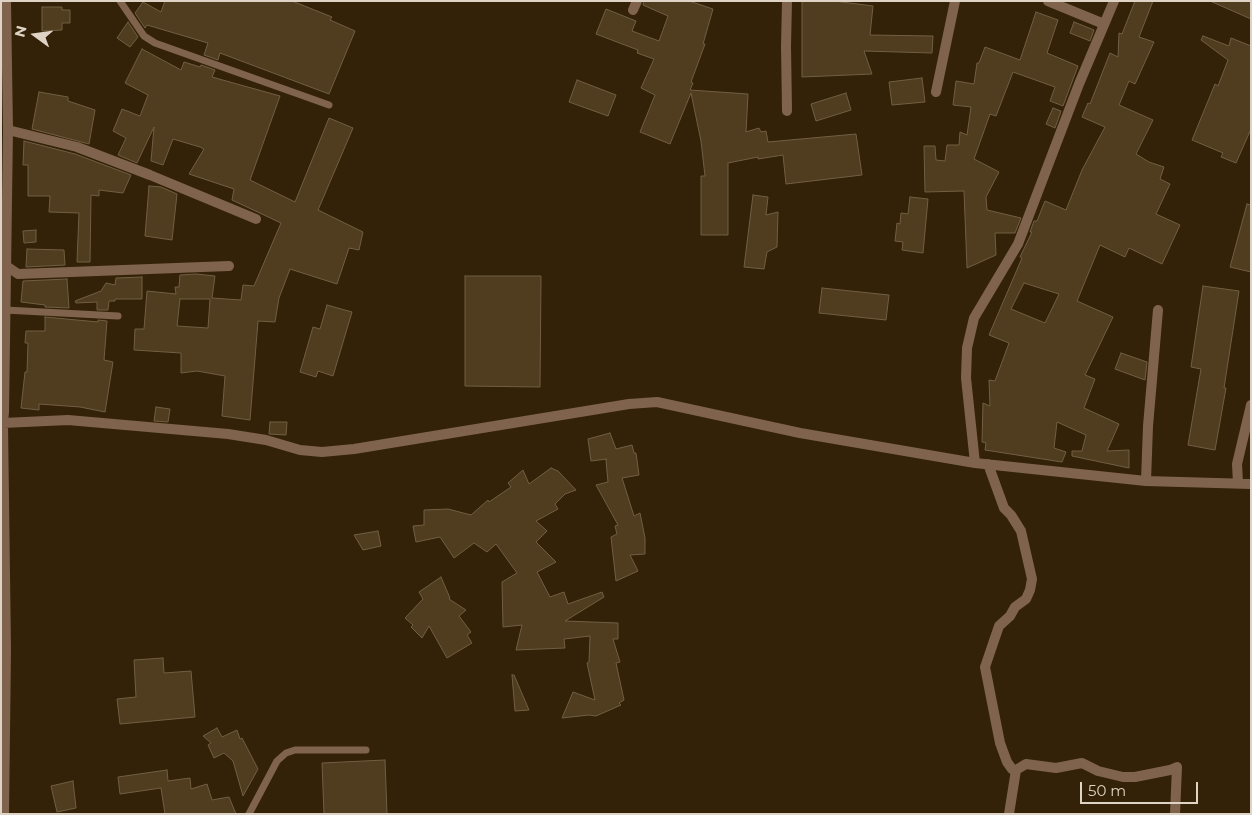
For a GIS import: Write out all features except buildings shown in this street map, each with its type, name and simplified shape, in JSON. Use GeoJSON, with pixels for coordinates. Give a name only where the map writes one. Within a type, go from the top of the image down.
{"type":"FeatureCollection","features":[{"type":"Feature","properties":{"kind":"street"},"geometry":{"type":"LineString","coordinates":[[4,814],[6,640],[2,424],[5,310],[3,265],[8,130],[4,51],[6,1]]}},
{"type":"Feature","properties":{"kind":"street"},"geometry":{"type":"LineString","coordinates":[[787,111],[786,46],[788,1]]}},
{"type":"Feature","properties":{"kind":"street"},"geometry":{"type":"LineString","coordinates":[[936,92],[955,1]]}},
{"type":"Feature","properties":{"kind":"street"},"geometry":{"type":"LineString","coordinates":[[1048,1],[1104,24]]}},
{"type":"Feature","properties":{"kind":"street"},"geometry":{"type":"LineString","coordinates":[[975,464],[966,378],[967,348],[974,318],[1018,244],[1114,1]]}},
{"type":"Feature","properties":{"kind":"street"},"geometry":{"type":"LineString","coordinates":[[8,130],[77,147],[256,219]]}},
{"type":"Feature","properties":{"kind":"street"},"geometry":{"type":"LineString","coordinates":[[3,265],[18,274],[229,266]]}},
{"type":"Feature","properties":{"kind":"street"},"geometry":{"type":"LineString","coordinates":[[1146,481],[1148,426],[1158,310]]}},
{"type":"Feature","properties":{"kind":"street"},"geometry":{"type":"LineString","coordinates":[[2,424],[68,420],[228,434],[266,440],[300,450],[322,452],[354,449],[628,404],[657,402],[800,433],[975,464],[1146,481],[1251,484]]}},
{"type":"Feature","properties":{"kind":"street"},"geometry":{"type":"LineString","coordinates":[[1238,483],[1237,464],[1251,405]]}},
{"type":"Feature","properties":{"kind":"street"},"geometry":{"type":"LineString","coordinates":[[988,464],[1004,508],[1012,515],[1021,531],[1032,579],[1026,599],[1014,607],[1010,616],[999,626],[985,667],[1000,743],[1007,762],[1016,770]]}},
{"type":"Feature","properties":{"kind":"street"},"geometry":{"type":"LineString","coordinates":[[1009,814],[1016,770],[1026,764],[1056,768],[1082,763],[1112,775],[1135,777],[1177,767],[1175,814]]}},
{"type":"Feature","properties":{"kind":"lane"},"geometry":{"type":"LineString","coordinates":[[120,1],[144,36],[155,43],[329,105]]}},
{"type":"Feature","properties":{"kind":"lane"},"geometry":{"type":"LineString","coordinates":[[5,310],[118,316]]}},
{"type":"Feature","properties":{"kind":"lane"},"geometry":{"type":"LineString","coordinates":[[249,814],[277,761],[286,753],[295,750],[366,750]]}}]}
